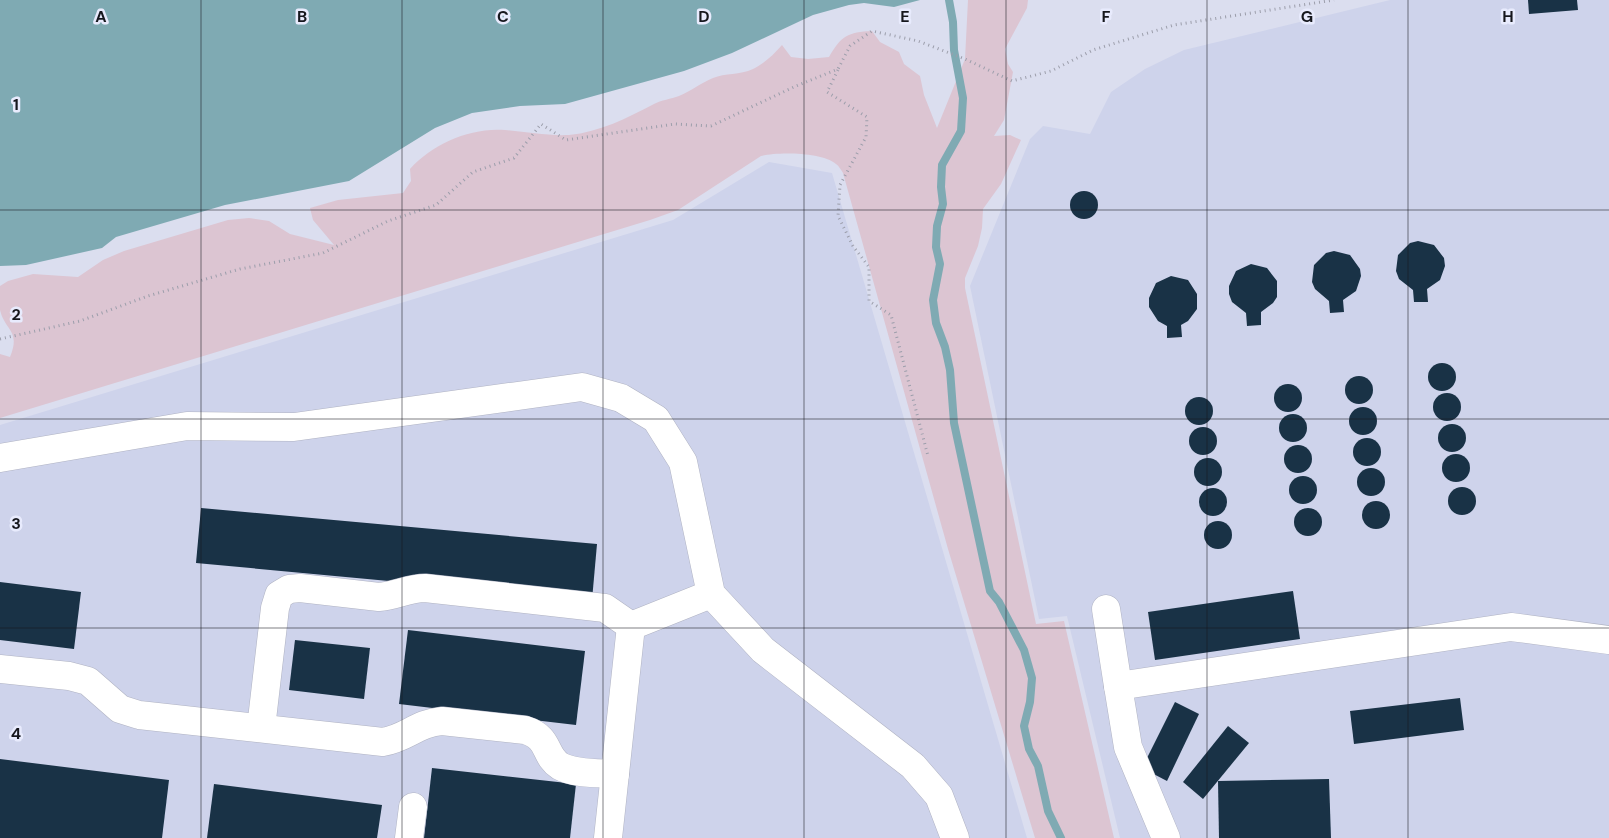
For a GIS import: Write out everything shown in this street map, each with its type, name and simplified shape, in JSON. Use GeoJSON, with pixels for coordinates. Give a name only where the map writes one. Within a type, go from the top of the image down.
{"type":"FeatureCollection","features":[{"type":"Feature","properties":{"kind":"lane"},"geometry":{"type":"LineString","coordinates":[[0,458],[186,426],[294,427],[582,386],[622,398],[656,419],[683,462],[710,594],[763,650],[913,766],[939,796],[955,838]]}},
{"type":"Feature","properties":{"kind":"lane"},"geometry":{"type":"LineString","coordinates":[[261,728],[274,608],[279,595],[289,589],[379,597],[390,596],[414,588],[425,588],[606,608],[631,626]]}},
{"type":"Feature","properties":{"kind":"lane"},"geometry":{"type":"LineString","coordinates":[[631,626],[710,594]]}},
{"type":"Feature","properties":{"kind":"lane"},"geometry":{"type":"LineString","coordinates":[[1106,609],[1128,747],[1166,838]]}},
{"type":"Feature","properties":{"kind":"lane"},"geometry":{"type":"LineString","coordinates":[[608,838],[631,626]]}},
{"type":"Feature","properties":{"kind":"lane"},"geometry":{"type":"LineString","coordinates":[[1118,686],[1511,627],[1609,640]]}},
{"type":"Feature","properties":{"kind":"lane"},"geometry":{"type":"LineString","coordinates":[[0,668],[69,676],[88,681],[120,708],[139,715],[382,742],[398,740],[428,722],[442,721],[525,730],[538,734],[559,766],[615,774]]}},
{"type":"Feature","properties":{"kind":"lane"},"geometry":{"type":"LineString","coordinates":[[409,838],[413,807]]}},
{"type":"Feature","properties":{"kind":"path"},"geometry":{"type":"LineString","coordinates":[[928,456],[891,315],[869,301],[869,267],[853,246],[838,216],[840,185],[866,137],[867,117],[827,92],[850,46],[872,31],[918,40],[1012,81],[1051,71],[1093,50],[1174,25],[1334,0]]}},
{"type":"Feature","properties":{"kind":"path"},"geometry":{"type":"LineString","coordinates":[[0,338],[80,321],[148,296],[240,269],[323,253],[388,221],[436,204],[474,172],[514,158],[541,124],[566,140],[675,124],[711,126],[796,86],[838,69]]}},
{"type":"Feature","properties":{"kind":"shaded area"},"geometry":{"type":"Polygon","coordinates":[[[0,0],[920,0],[894,7],[864,3],[849,5],[813,15],[732,53],[684,71],[565,104],[520,106],[472,113],[435,128],[349,181],[225,205],[116,237],[102,248],[26,265],[0,266],[0,0]]]}},
{"type":"Feature","properties":{"kind":"shaded area"},"geometry":{"type":"Polygon","coordinates":[[[968,0],[1028,0],[1027,8],[1005,49],[1008,64],[1013,72],[1004,120],[994,136],[1010,135],[1021,140],[1001,184],[983,209],[982,228],[978,246],[965,278],[965,288],[1036,624],[1064,621],[1114,838],[1035,838],[948,549],[843,173],[837,165],[829,160],[799,154],[761,156],[678,210],[650,220],[0,418],[0,354],[10,357],[14,341],[0,310],[0,286],[8,281],[33,274],[78,277],[103,260],[124,251],[228,220],[249,218],[269,221],[290,234],[334,245],[313,220],[310,208],[338,200],[403,193],[411,181],[410,169],[429,152],[453,139],[479,131],[492,130],[561,135],[592,131],[657,103],[679,96],[713,78],[753,69],[769,58],[782,45],[791,57],[808,59],[829,57],[837,44],[846,36],[872,31],[880,42],[899,52],[904,64],[920,76],[924,95],[937,128],[965,59],[968,0]]]}},
{"type":"Feature","properties":{"kind":"shaded area"},"geometry":{"type":"Polygon","coordinates":[[[1390,0],[1609,0],[1609,838],[1120,838],[1067,616],[1039,619],[970,286],[1030,139],[1043,126],[1090,134],[1111,92],[1145,69],[1184,50],[1390,0]]]}},
{"type":"Feature","properties":{"kind":"shaded area"},"geometry":{"type":"Polygon","coordinates":[[[769,162],[832,173],[1027,838],[0,838],[0,425],[673,220],[769,162]]]}},
{"type":"Feature","properties":{"kind":"building"},"geometry":{"type":"Polygon","coordinates":[[[1528,0],[1577,0],[1578,10],[1529,14],[1528,0]]]}},
{"type":"Feature","properties":{"kind":"building"},"geometry":{"type":"Polygon","coordinates":[[[1084,191],[1094,195],[1098,205],[1094,215],[1084,219],[1074,215],[1070,205],[1074,195],[1084,191]]]}},
{"type":"Feature","properties":{"kind":"building"},"geometry":{"type":"Polygon","coordinates":[[[1418,241],[1434,245],[1444,258],[1445,266],[1440,280],[1427,289],[1428,302],[1414,302],[1413,290],[1399,279],[1396,271],[1398,255],[1410,243],[1418,241]]]}},
{"type":"Feature","properties":{"kind":"building"},"geometry":{"type":"Polygon","coordinates":[[[1334,251],[1350,255],[1360,269],[1361,276],[1356,291],[1343,300],[1344,312],[1330,313],[1329,301],[1315,289],[1312,282],[1314,265],[1326,253],[1334,251]]]}},
{"type":"Feature","properties":{"kind":"building"},"geometry":{"type":"Polygon","coordinates":[[[1251,264],[1267,268],[1277,281],[1277,297],[1273,303],[1261,312],[1261,325],[1247,326],[1246,313],[1232,302],[1229,286],[1236,271],[1251,264]]]}},
{"type":"Feature","properties":{"kind":"building"},"geometry":{"type":"Polygon","coordinates":[[[1171,276],[1188,280],[1197,294],[1197,309],[1188,321],[1181,325],[1182,337],[1167,338],[1167,326],[1158,321],[1149,307],[1149,298],[1156,283],[1171,276]]]}},
{"type":"Feature","properties":{"kind":"building"},"geometry":{"type":"Polygon","coordinates":[[[1442,363],[1452,367],[1456,377],[1452,387],[1442,391],[1432,387],[1428,377],[1432,367],[1442,363]]]}},
{"type":"Feature","properties":{"kind":"building"},"geometry":{"type":"Polygon","coordinates":[[[1359,376],[1369,380],[1373,390],[1369,400],[1359,404],[1349,400],[1345,390],[1349,380],[1359,376]]]}},
{"type":"Feature","properties":{"kind":"building"},"geometry":{"type":"Polygon","coordinates":[[[1288,384],[1298,388],[1302,398],[1298,408],[1288,412],[1278,408],[1274,398],[1278,388],[1288,384]]]}},
{"type":"Feature","properties":{"kind":"building"},"geometry":{"type":"Polygon","coordinates":[[[1447,393],[1457,397],[1461,407],[1457,417],[1447,421],[1437,417],[1433,407],[1437,397],[1447,393]]]}},
{"type":"Feature","properties":{"kind":"building"},"geometry":{"type":"Polygon","coordinates":[[[1199,397],[1209,401],[1213,411],[1209,421],[1199,425],[1189,421],[1185,411],[1189,401],[1199,397]]]}},
{"type":"Feature","properties":{"kind":"building"},"geometry":{"type":"Polygon","coordinates":[[[1363,407],[1373,411],[1377,421],[1373,431],[1363,435],[1353,431],[1349,421],[1353,411],[1363,407]]]}},
{"type":"Feature","properties":{"kind":"building"},"geometry":{"type":"Polygon","coordinates":[[[1293,414],[1303,418],[1307,428],[1303,438],[1293,442],[1283,438],[1279,428],[1283,418],[1293,414]]]}},
{"type":"Feature","properties":{"kind":"building"},"geometry":{"type":"Polygon","coordinates":[[[1452,424],[1462,428],[1466,438],[1462,448],[1452,452],[1442,448],[1438,438],[1442,428],[1452,424]]]}},
{"type":"Feature","properties":{"kind":"building"},"geometry":{"type":"Polygon","coordinates":[[[1203,427],[1213,431],[1217,441],[1213,451],[1203,455],[1193,451],[1189,441],[1193,431],[1203,427]]]}},
{"type":"Feature","properties":{"kind":"building"},"geometry":{"type":"Polygon","coordinates":[[[1367,438],[1377,442],[1381,452],[1377,462],[1367,466],[1357,462],[1353,452],[1357,442],[1367,438]]]}},
{"type":"Feature","properties":{"kind":"building"},"geometry":{"type":"Polygon","coordinates":[[[1298,445],[1308,449],[1312,459],[1308,469],[1298,473],[1288,469],[1284,459],[1288,449],[1298,445]]]}},
{"type":"Feature","properties":{"kind":"building"},"geometry":{"type":"Polygon","coordinates":[[[1456,454],[1466,458],[1470,468],[1466,478],[1456,482],[1446,478],[1442,468],[1446,458],[1456,454]]]}},
{"type":"Feature","properties":{"kind":"building"},"geometry":{"type":"Polygon","coordinates":[[[1208,458],[1218,462],[1222,472],[1218,482],[1208,486],[1198,482],[1194,472],[1198,462],[1208,458]]]}},
{"type":"Feature","properties":{"kind":"building"},"geometry":{"type":"Polygon","coordinates":[[[1371,468],[1381,472],[1385,482],[1381,492],[1371,496],[1361,492],[1357,482],[1361,472],[1371,468]]]}},
{"type":"Feature","properties":{"kind":"building"},"geometry":{"type":"Polygon","coordinates":[[[1303,476],[1313,480],[1317,490],[1313,500],[1303,504],[1293,500],[1289,490],[1293,480],[1303,476]]]}},
{"type":"Feature","properties":{"kind":"building"},"geometry":{"type":"Polygon","coordinates":[[[1462,487],[1472,491],[1476,501],[1472,511],[1462,515],[1452,511],[1448,501],[1452,491],[1462,487]]]}},
{"type":"Feature","properties":{"kind":"building"},"geometry":{"type":"Polygon","coordinates":[[[1213,488],[1223,492],[1227,502],[1223,512],[1213,516],[1203,512],[1199,502],[1203,492],[1213,488]]]}},
{"type":"Feature","properties":{"kind":"building"},"geometry":{"type":"Polygon","coordinates":[[[1376,501],[1386,505],[1390,515],[1386,525],[1376,529],[1366,525],[1362,515],[1366,505],[1376,501]]]}},
{"type":"Feature","properties":{"kind":"building"},"geometry":{"type":"Polygon","coordinates":[[[201,508],[597,544],[592,600],[196,563],[201,508]]]}},
{"type":"Feature","properties":{"kind":"building"},"geometry":{"type":"Polygon","coordinates":[[[1308,508],[1318,512],[1322,522],[1318,532],[1308,536],[1298,532],[1294,522],[1298,512],[1308,508]]]}},
{"type":"Feature","properties":{"kind":"building"},"geometry":{"type":"Polygon","coordinates":[[[1218,521],[1228,525],[1232,535],[1228,545],[1218,549],[1208,545],[1204,535],[1208,525],[1218,521]]]}},
{"type":"Feature","properties":{"kind":"building"},"geometry":{"type":"Polygon","coordinates":[[[0,582],[81,592],[74,649],[0,640],[0,582]]]}},
{"type":"Feature","properties":{"kind":"building"},"geometry":{"type":"Polygon","coordinates":[[[1293,591],[1300,639],[1155,660],[1148,612],[1293,591]]]}},
{"type":"Feature","properties":{"kind":"building"},"geometry":{"type":"Polygon","coordinates":[[[408,630],[585,651],[576,725],[399,704],[408,630]]]}},
{"type":"Feature","properties":{"kind":"building"},"geometry":{"type":"Polygon","coordinates":[[[295,640],[370,648],[364,699],[289,690],[295,640]]]}},
{"type":"Feature","properties":{"kind":"building"},"geometry":{"type":"Polygon","coordinates":[[[1460,698],[1464,730],[1354,744],[1350,711],[1460,698]]]}},
{"type":"Feature","properties":{"kind":"building"},"geometry":{"type":"Polygon","coordinates":[[[1175,702],[1199,714],[1167,781],[1142,768],[1175,702]]]}},
{"type":"Feature","properties":{"kind":"building"},"geometry":{"type":"Polygon","coordinates":[[[1228,726],[1249,743],[1203,799],[1183,782],[1228,726]]]}},
{"type":"Feature","properties":{"kind":"building"},"geometry":{"type":"Polygon","coordinates":[[[0,759],[169,780],[162,838],[0,838],[0,759]]]}},
{"type":"Feature","properties":{"kind":"building"},"geometry":{"type":"Polygon","coordinates":[[[432,768],[576,784],[570,838],[424,838],[432,768]]]}},
{"type":"Feature","properties":{"kind":"building"},"geometry":{"type":"Polygon","coordinates":[[[1329,779],[1331,838],[1219,838],[1218,781],[1329,779]]]}},
{"type":"Feature","properties":{"kind":"building"},"geometry":{"type":"Polygon","coordinates":[[[214,784],[382,805],[377,838],[207,838],[214,784]]]}},
{"type":"Feature","properties":{"kind":"waterway"},"geometry":{"type":"LineString","coordinates":[[949,0],[953,22],[954,50],[963,98],[961,131],[942,165],[941,187],[943,204],[937,226],[936,247],[940,264],[933,300],[936,323],[945,347],[950,370],[954,423],[990,591],[999,602],[1024,650],[1032,678],[1030,702],[1024,726],[1029,749],[1038,766],[1048,811],[1061,838]]}}]}
